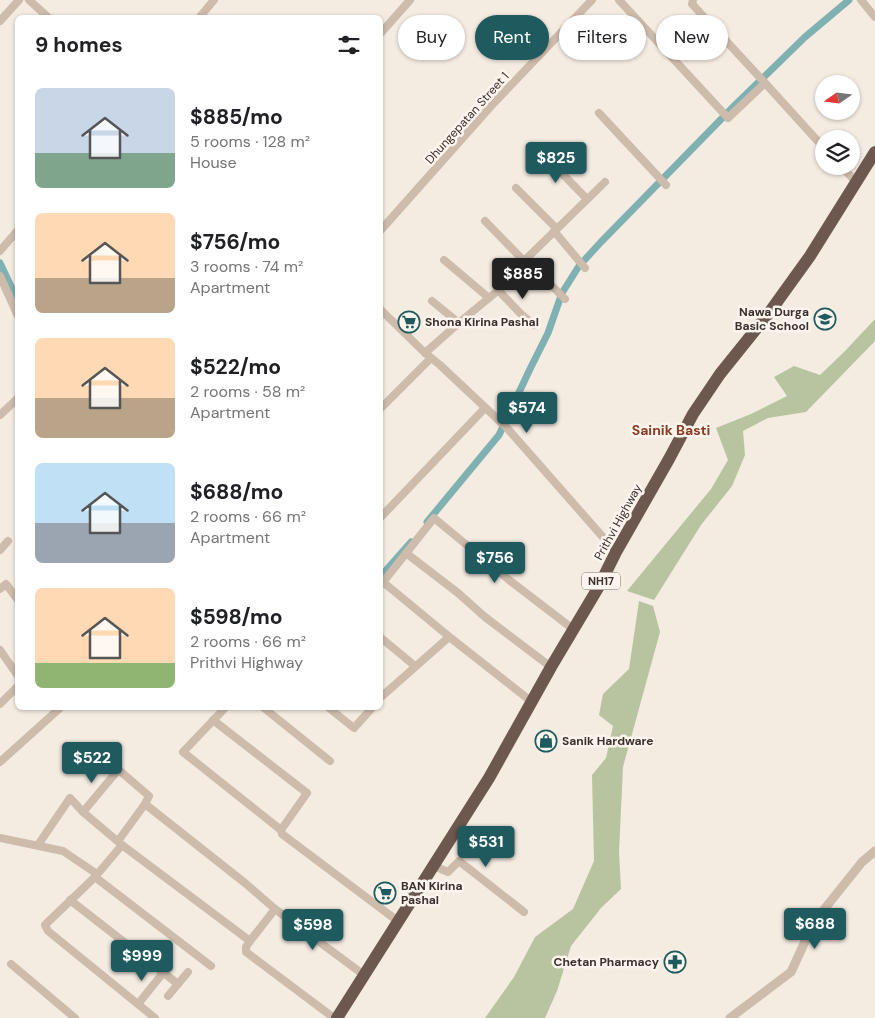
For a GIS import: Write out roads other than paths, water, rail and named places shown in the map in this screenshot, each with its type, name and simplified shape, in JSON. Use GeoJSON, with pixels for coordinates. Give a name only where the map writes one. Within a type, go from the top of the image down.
{"type":"FeatureCollection","features":[{"type":"Feature","properties":{"kind":"highway","name":"Prithvi Highway"},"geometry":{"type":"LineString","coordinates":[[336,1018],[399,922],[489,778],[598,588],[693,414],[720,374],[769,313],[810,256],[875,152]]}},
{"type":"Feature","properties":{"kind":"street"},"geometry":{"type":"LineString","coordinates":[[0,20],[19,0]]}},
{"type":"Feature","properties":{"kind":"street"},"geometry":{"type":"LineString","coordinates":[[29,0],[46,15]]}},
{"type":"Feature","properties":{"kind":"street"},"geometry":{"type":"LineString","coordinates":[[202,15],[214,0]]}},
{"type":"Feature","properties":{"kind":"street"},"geometry":{"type":"LineString","coordinates":[[383,31],[410,0]]}},
{"type":"Feature","properties":{"kind":"street","name":"Dhungepatan Street 1"},"geometry":{"type":"LineString","coordinates":[[383,228],[492,105],[592,0]]}},
{"type":"Feature","properties":{"kind":"street"},"geometry":{"type":"LineString","coordinates":[[619,0],[728,118],[765,83]]}},
{"type":"Feature","properties":{"kind":"street"},"geometry":{"type":"LineString","coordinates":[[693,0],[692,4],[815,138]]}},
{"type":"Feature","properties":{"kind":"street"},"geometry":{"type":"LineString","coordinates":[[860,0],[875,18]]}},
{"type":"Feature","properties":{"kind":"street"},"geometry":{"type":"LineString","coordinates":[[599,113],[666,185]]}},
{"type":"Feature","properties":{"kind":"street"},"geometry":{"type":"LineString","coordinates":[[542,154],[586,198]]}},
{"type":"Feature","properties":{"kind":"street"},"geometry":{"type":"LineString","coordinates":[[849,175],[856,182]]}},
{"type":"Feature","properties":{"kind":"street"},"geometry":{"type":"LineString","coordinates":[[383,406],[459,322],[506,284],[525,260],[604,182]]}},
{"type":"Feature","properties":{"kind":"street"},"geometry":{"type":"LineString","coordinates":[[516,188],[555,230],[585,268]]}},
{"type":"Feature","properties":{"kind":"street"},"geometry":{"type":"LineString","coordinates":[[485,221],[565,299]]}},
{"type":"Feature","properties":{"kind":"street"},"geometry":{"type":"LineString","coordinates":[[0,251],[15,234]]}},
{"type":"Feature","properties":{"kind":"street"},"geometry":{"type":"LineString","coordinates":[[444,260],[488,298]]}},
{"type":"Feature","properties":{"kind":"street"},"geometry":{"type":"LineString","coordinates":[[0,276],[15,309]]}},
{"type":"Feature","properties":{"kind":"street"},"geometry":{"type":"LineString","coordinates":[[498,290],[534,325]]}},
{"type":"Feature","properties":{"kind":"street"},"geometry":{"type":"LineString","coordinates":[[432,301],[459,322]]}},
{"type":"Feature","properties":{"kind":"street"},"geometry":{"type":"LineString","coordinates":[[383,312],[507,428],[616,552]]}},
{"type":"Feature","properties":{"kind":"street"},"geometry":{"type":"LineString","coordinates":[[0,415],[15,401]]}},
{"type":"Feature","properties":{"kind":"street"},"geometry":{"type":"LineString","coordinates":[[383,515],[485,408]]}},
{"type":"Feature","properties":{"kind":"street"},"geometry":{"type":"LineString","coordinates":[[383,583],[434,518],[509,580],[573,629]]}},
{"type":"Feature","properties":{"kind":"street"},"geometry":{"type":"LineString","coordinates":[[0,550],[8,541]]}},
{"type":"Feature","properties":{"kind":"street"},"geometry":{"type":"LineString","coordinates":[[406,553],[551,667]]}},
{"type":"Feature","properties":{"kind":"street"},"geometry":{"type":"LineString","coordinates":[[0,589],[6,584],[15,596]]}},
{"type":"Feature","properties":{"kind":"street"},"geometry":{"type":"LineString","coordinates":[[383,585],[532,702]]}},
{"type":"Feature","properties":{"kind":"street"},"geometry":{"type":"LineString","coordinates":[[383,694],[449,637]]}},
{"type":"Feature","properties":{"kind":"street"},"geometry":{"type":"LineString","coordinates":[[383,639],[415,666]]}},
{"type":"Feature","properties":{"kind":"street"},"geometry":{"type":"LineString","coordinates":[[0,650],[15,669]]}},
{"type":"Feature","properties":{"kind":"street"},"geometry":{"type":"LineString","coordinates":[[0,704],[15,689]]}},
{"type":"Feature","properties":{"kind":"street"},"geometry":{"type":"LineString","coordinates":[[0,762],[58,710]]}},
{"type":"Feature","properties":{"kind":"street"},"geometry":{"type":"LineString","coordinates":[[223,710],[183,752],[280,830],[282,834],[399,922]]}},
{"type":"Feature","properties":{"kind":"street"},"geometry":{"type":"LineString","coordinates":[[266,710],[330,761]]}},
{"type":"Feature","properties":{"kind":"street"},"geometry":{"type":"LineString","coordinates":[[332,710],[354,728],[370,710]]}},
{"type":"Feature","properties":{"kind":"street"},"geometry":{"type":"LineString","coordinates":[[213,720],[307,793],[280,830]]}},
{"type":"Feature","properties":{"kind":"street"},"geometry":{"type":"LineString","coordinates":[[83,812],[115,767],[149,796],[120,843],[96,875],[45,925],[48,930],[155,1018]]}},
{"type":"Feature","properties":{"kind":"street"},"geometry":{"type":"LineString","coordinates":[[38,845],[70,798],[83,812],[120,843],[250,940]]}},
{"type":"Feature","properties":{"kind":"street"},"geometry":{"type":"LineString","coordinates":[[145,804],[244,882],[275,909],[364,975]]}},
{"type":"Feature","properties":{"kind":"street"},"geometry":{"type":"LineString","coordinates":[[0,838],[38,845],[66,853],[211,966]]}},
{"type":"Feature","properties":{"kind":"street"},"geometry":{"type":"LineString","coordinates":[[730,1018],[791,972],[814,922],[862,862],[875,851]]}},
{"type":"Feature","properties":{"kind":"street"},"geometry":{"type":"LineString","coordinates":[[434,866],[448,872],[459,861],[524,912]]}},
{"type":"Feature","properties":{"kind":"street"},"geometry":{"type":"LineString","coordinates":[[70,900],[178,984]]}},
{"type":"Feature","properties":{"kind":"street"},"geometry":{"type":"LineString","coordinates":[[275,909],[250,940],[246,947],[246,952],[336,1018]]}},
{"type":"Feature","properties":{"kind":"street"},"geometry":{"type":"LineString","coordinates":[[11,964],[75,1018]]}},
{"type":"Feature","properties":{"kind":"street"},"geometry":{"type":"LineString","coordinates":[[168,996],[188,972]]}},
{"type":"Feature","properties":{"kind":"street"},"geometry":{"type":"LineString","coordinates":[[138,1004],[163,973]]}},
{"type":"Feature","properties":{"kind":"waterway"},"geometry":{"type":"LineString","coordinates":[[427,522],[499,435],[548,333],[562,293],[579,266],[734,106],[805,37],[849,0]]}},
{"type":"Feature","properties":{"kind":"waterway"},"geometry":{"type":"LineString","coordinates":[[0,263],[15,295]]}},
{"type":"Feature","properties":{"kind":"waterway"},"geometry":{"type":"LineString","coordinates":[[383,574],[411,542]]}},
{"type":"Feature","properties":{"kind":"place","name":"Nawa Durga Basic School"},"geometry":{"type":"Point","coordinates":[825,319]}},
{"type":"Feature","properties":{"kind":"place","name":"Shona Kirina Pashal"},"geometry":{"type":"Point","coordinates":[409,322]}},
{"type":"Feature","properties":{"kind":"place","name":"Sanik Hardware"},"geometry":{"type":"Point","coordinates":[546,741]}},
{"type":"Feature","properties":{"kind":"place","name":"BAN Kirina Pashal"},"geometry":{"type":"Point","coordinates":[385,893]}},
{"type":"Feature","properties":{"kind":"place","name":"Chetan Pharmacy"},"geometry":{"type":"Point","coordinates":[675,962]}},
{"type":"Feature","properties":{"kind":"district","name":"Sainik Basti"},"geometry":{"type":"Point","coordinates":[671,430]}}]}
